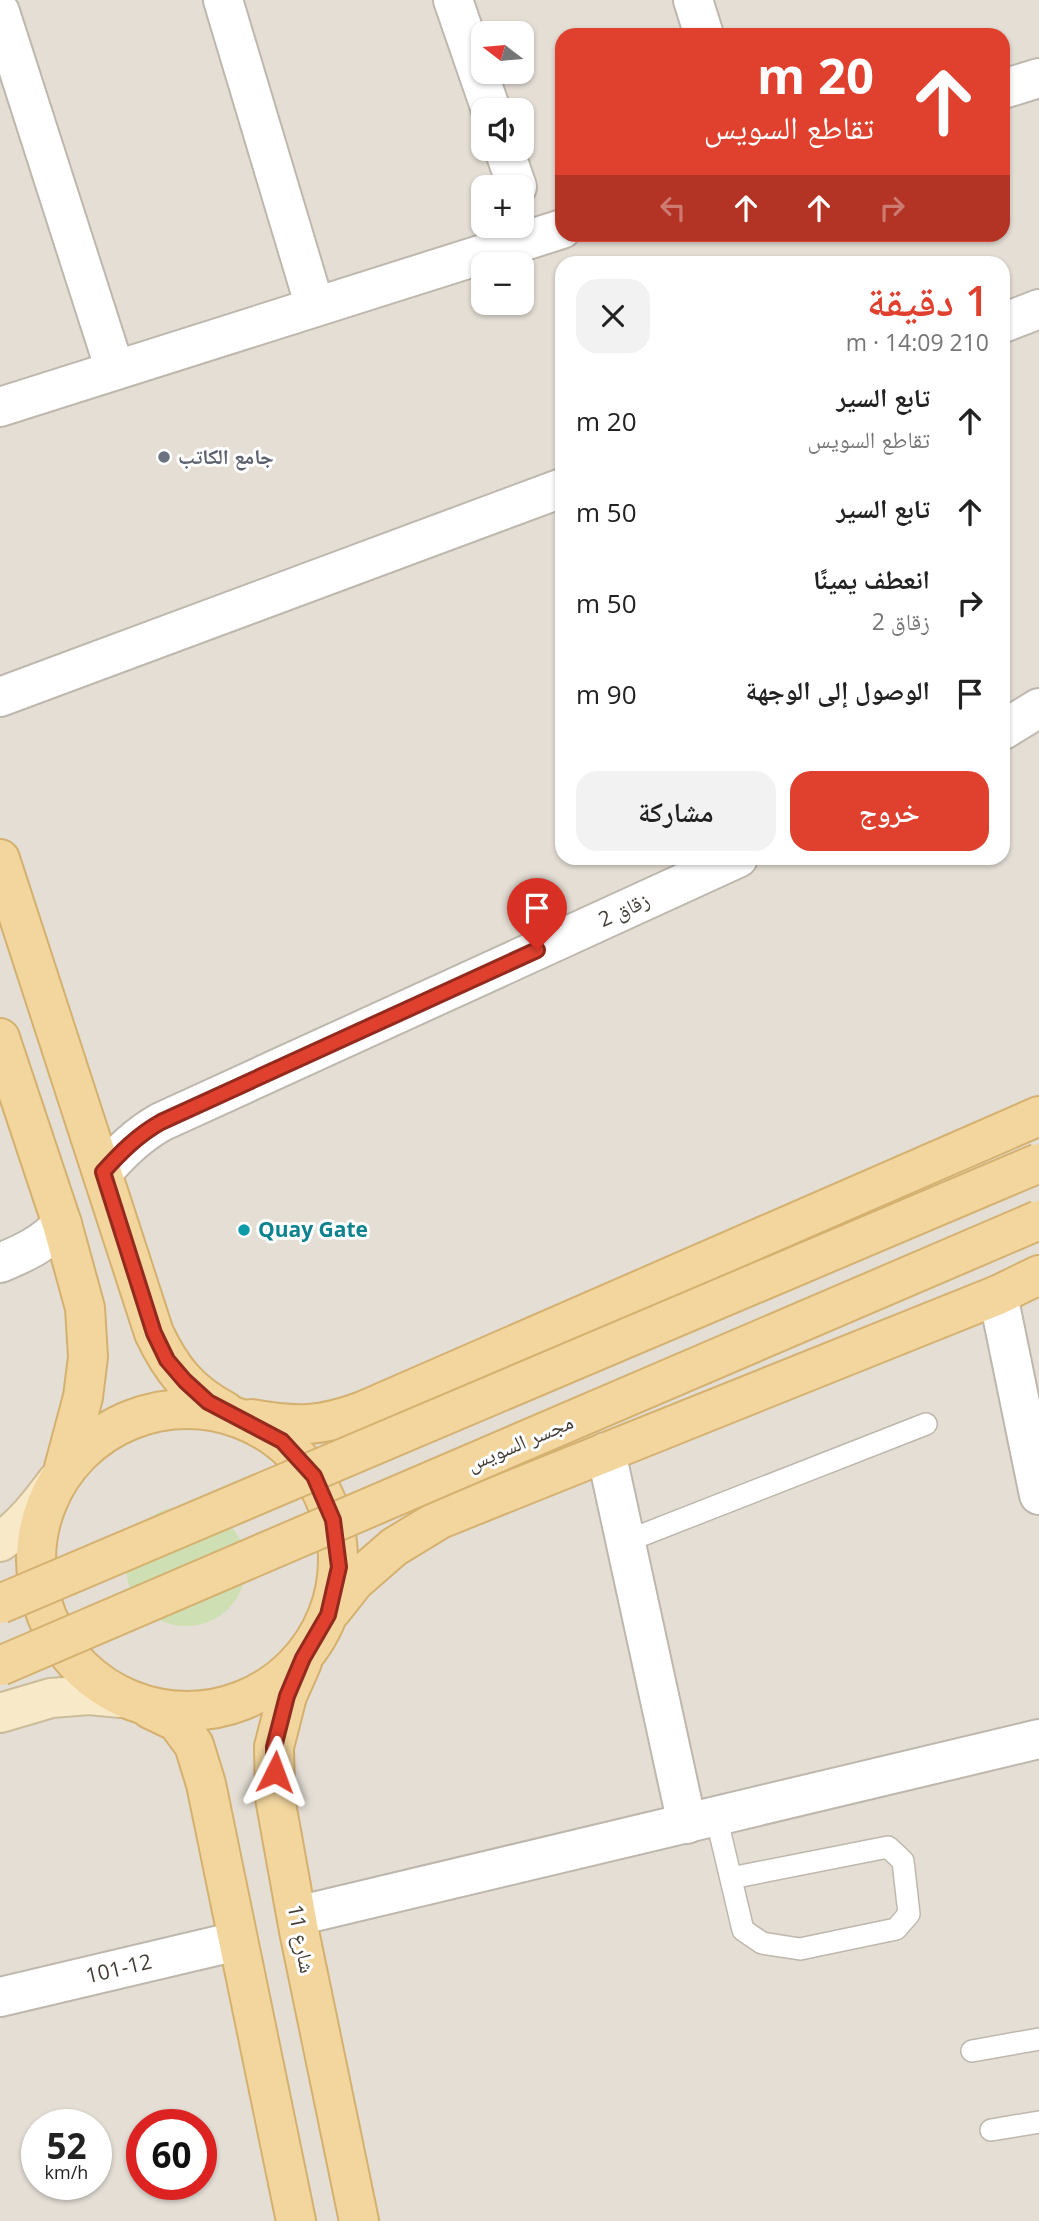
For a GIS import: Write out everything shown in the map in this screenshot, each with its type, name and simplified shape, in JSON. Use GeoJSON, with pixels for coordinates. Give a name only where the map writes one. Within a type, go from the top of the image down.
{"type":"FeatureCollection","features":[{"type":"Feature","properties":{"kind":"main road"},"geometry":{"type":"LineString","coordinates":[[0,859],[154,1333],[167,1360],[208,1402],[282,1441],[314,1476],[333,1520],[339,1567],[328,1615]]}},
{"type":"Feature","properties":{"kind":"main road"},"geometry":{"type":"LineString","coordinates":[[0,1038],[62,1224],[85,1308],[88,1357],[83,1397],[60,1476],[38,1528],[36,1579],[50,1628],[79,1669],[135,1703],[177,1722],[194,1745],[206,1784],[296,2221]]}},
{"type":"Feature","properties":{"kind":"main road"},"geometry":{"type":"LineString","coordinates":[[60,1476],[96,1437],[138,1416],[185,1407],[284,1424],[311,1425],[354,1415],[1039,1116]]}},
{"type":"Feature","properties":{"kind":"main road"},"geometry":{"type":"LineString","coordinates":[[0,1604],[1039,1163]]}},
{"type":"Feature","properties":{"kind":"main road","name":"مجسر السويس"},"geometry":{"type":"LineString","coordinates":[[0,1666],[1039,1220]]}},
{"type":"Feature","properties":{"kind":"main road"},"geometry":{"type":"LineString","coordinates":[[135,1703],[192,1713],[234,1705],[272,1686],[303,1658],[328,1615],[354,1582],[394,1547],[440,1519],[998,1295],[1039,1275]]}},
{"type":"Feature","properties":{"kind":"main road","name":"شارع 11"},"geometry":{"type":"LineString","coordinates":[[303,1658],[287,1696],[274,1747],[275,1798],[359,2221]]}},
{"type":"Feature","properties":{"kind":"street"},"geometry":{"type":"LineString","coordinates":[[223,0],[316,307]]}},
{"type":"Feature","properties":{"kind":"street"},"geometry":{"type":"LineString","coordinates":[[453,0],[487,98]]}},
{"type":"Feature","properties":{"kind":"street"},"geometry":{"type":"LineString","coordinates":[[693,0],[702,28]]}},
{"type":"Feature","properties":{"kind":"street"},"geometry":{"type":"LineString","coordinates":[[0,12],[115,370]]}},
{"type":"Feature","properties":{"kind":"street"},"geometry":{"type":"LineString","coordinates":[[1010,87],[1039,78]]}},
{"type":"Feature","properties":{"kind":"street"},"geometry":{"type":"LineString","coordinates":[[0,407],[548,233],[534,215]]}},
{"type":"Feature","properties":{"kind":"street"},"geometry":{"type":"LineString","coordinates":[[1010,320],[1039,309]]}},
{"type":"Feature","properties":{"kind":"street"},"geometry":{"type":"LineString","coordinates":[[0,697],[555,491]]}},
{"type":"Feature","properties":{"kind":"street"},"geometry":{"type":"LineString","coordinates":[[1010,726],[1039,708]]}},
{"type":"Feature","properties":{"kind":"street","name":"زقاق 2"},"geometry":{"type":"LineString","coordinates":[[103,1172],[129,1144],[161,1122],[723,865]]}},
{"type":"Feature","properties":{"kind":"street"},"geometry":{"type":"LineString","coordinates":[[0,1263],[37,1246],[62,1224]]}},
{"type":"Feature","properties":{"kind":"street"},"geometry":{"type":"LineString","coordinates":[[998,1295],[1039,1495]]}},
{"type":"Feature","properties":{"kind":"street"},"geometry":{"type":"LineString","coordinates":[[606,1452],[701,1820]]}},
{"type":"Feature","properties":{"kind":"street"},"geometry":{"type":"LineString","coordinates":[[0,1542],[38,1507],[60,1476]]}},
{"type":"Feature","properties":{"kind":"street"},"geometry":{"type":"LineString","coordinates":[[0,1713],[51,1698],[89,1695],[135,1703]]}},
{"type":"Feature","properties":{"kind":"street"},"geometry":{"type":"LineString","coordinates":[[297,1916],[1039,1739]]}},
{"type":"Feature","properties":{"kind":"street","name":"101-12"},"geometry":{"type":"LineString","coordinates":[[0,1997],[237,1941]]}},
{"type":"Feature","properties":{"kind":"lane"},"geometry":{"type":"LineString","coordinates":[[627,1541],[926,1424]]}},
{"type":"Feature","properties":{"kind":"lane"},"geometry":{"type":"LineString","coordinates":[[701,1820],[731,1878],[743,1930],[762,1943],[800,1949],[896,1929],[909,1914],[903,1861],[888,1847],[731,1878]]}},
{"type":"Feature","properties":{"kind":"lane"},"geometry":{"type":"LineString","coordinates":[[972,2051],[1039,2039]]}},
{"type":"Feature","properties":{"kind":"lane"},"geometry":{"type":"LineString","coordinates":[[991,2130],[1039,2122]]}},
{"type":"Feature","properties":{"kind":"shaded area"},"geometry":{"type":"Polygon","coordinates":[[[0,0],[1039,0],[1039,2221],[0,2221],[0,0]]]}},
{"type":"Feature","properties":{"kind":"green space"},"geometry":{"type":"Polygon","coordinates":[[[186,1506],[209,1510],[229,1523],[242,1543],[246,1566],[242,1589],[229,1609],[209,1622],[186,1626],[163,1622],[143,1609],[130,1589],[126,1566],[130,1543],[143,1523],[163,1510],[186,1506]]]}},
{"type":"Feature","properties":{"kind":"place","name":"جامع الكاتب"},"geometry":{"type":"Point","coordinates":[164,457]}},
{"type":"Feature","properties":{"kind":"place","name":"Quay Gate"},"geometry":{"type":"Point","coordinates":[244,1230]}},
{"type":"Feature","properties":{"kind":"route"},"geometry":{"type":"LineString","coordinates":[[275,1772],[274,1747],[287,1696],[303,1658],[328,1615],[339,1567],[333,1520],[314,1476],[282,1441],[208,1402],[167,1360],[154,1333],[103,1172],[129,1144],[161,1122],[537,950]]}}]}
